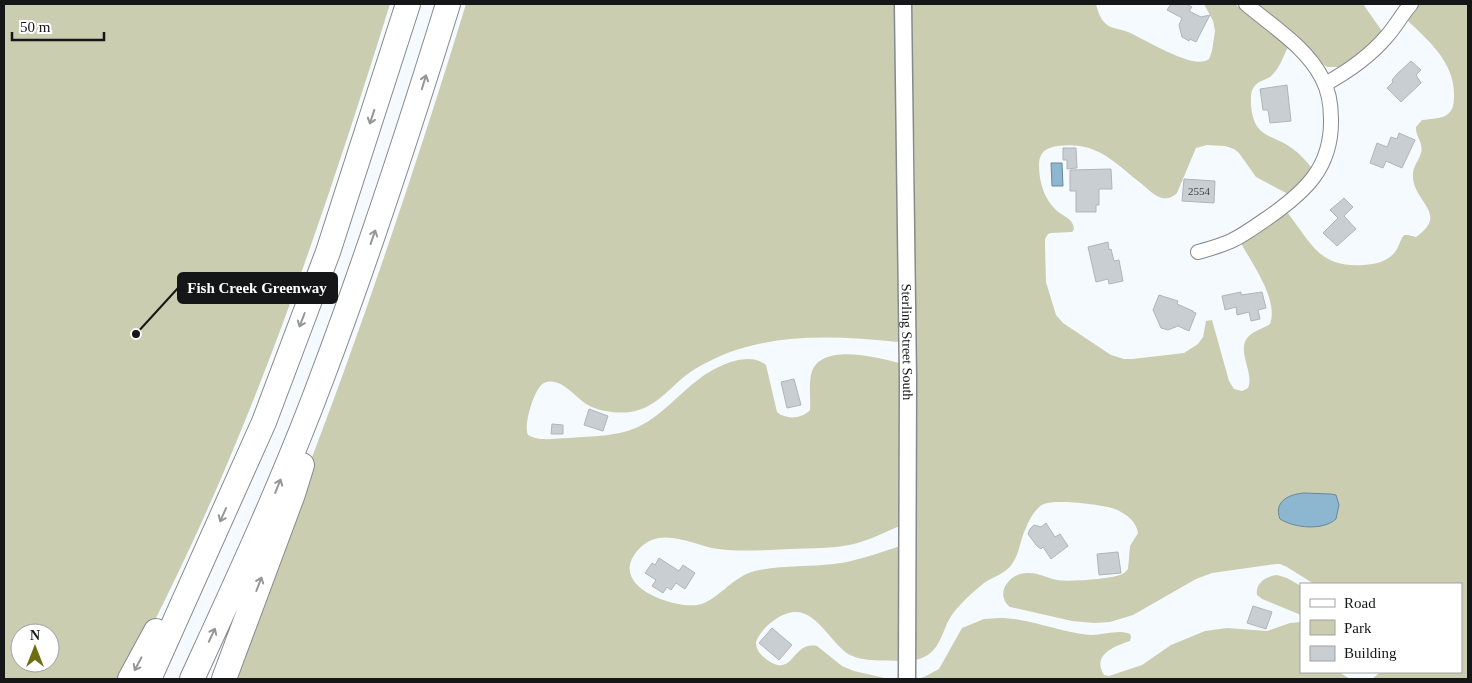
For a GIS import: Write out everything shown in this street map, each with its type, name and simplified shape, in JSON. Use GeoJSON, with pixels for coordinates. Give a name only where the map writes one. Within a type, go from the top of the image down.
{"type":"FeatureCollection","features":[{"type":"Feature","properties":{"kind":"highway"},"geometry":{"type":"LineString","coordinates":[[149,679],[264,422],[324,261],[408,4]]}},
{"type":"Feature","properties":{"kind":"highway"},"geometry":{"type":"LineString","coordinates":[[192,679],[272,501],[321,381],[409,130],[448,4]]}},
{"type":"Feature","properties":{"kind":"highway"},"geometry":{"type":"LineString","coordinates":[[224,679],[293,494],[363,265]]}},
{"type":"Feature","properties":{"kind":"highway"},"geometry":{"type":"LineString","coordinates":[[130,679],[163,618],[194,580]]}},
{"type":"Feature","properties":{"kind":"street","name":"Sterling Street South"},"geometry":{"type":"LineString","coordinates":[[903,4],[908,379],[907,679]]}},
{"type":"Feature","properties":{"kind":"street"},"geometry":{"type":"LineString","coordinates":[[1198,252],[1233,240],[1283,207],[1309,184],[1322,164],[1330,137],[1331,111],[1329,97],[1325,84],[1315,67],[1306,56],[1246,4]]}},
{"type":"Feature","properties":{"kind":"street"},"geometry":{"type":"LineString","coordinates":[[1325,84],[1352,68],[1374,50],[1411,4]]}},
{"type":"Feature","properties":{"kind":"green space"},"geometry":{"type":"Polygon","coordinates":[[[4,4],[390,4],[305,263],[274,348],[204,516],[166,598],[124,679],[4,679],[4,4]]]}},
{"type":"Feature","properties":{"kind":"green space"},"geometry":{"type":"Polygon","coordinates":[[[466,4],[895,4],[898,342],[820,337],[769,342],[744,348],[719,357],[695,369],[649,406],[625,413],[596,408],[586,404],[561,384],[556,382],[544,383],[540,386],[533,399],[527,424],[528,435],[548,439],[605,435],[632,430],[664,410],[706,374],[722,365],[750,359],[766,365],[777,412],[789,417],[798,417],[810,410],[812,371],[818,362],[827,357],[851,354],[899,363],[900,526],[872,538],[846,546],[822,548],[727,550],[708,547],[677,538],[657,538],[639,549],[631,562],[630,573],[635,583],[658,598],[685,605],[697,605],[711,599],[739,578],[755,571],[843,563],[900,546],[900,661],[868,660],[850,655],[818,623],[800,612],[789,613],[773,621],[762,632],[756,642],[760,654],[775,664],[782,665],[788,663],[802,649],[808,646],[817,646],[842,666],[854,671],[889,679],[229,679],[359,328],[407,190],[466,4]]]}},
{"type":"Feature","properties":{"kind":"green space"},"geometry":{"type":"Polygon","coordinates":[[[911,4],[1096,4],[1098,12],[1108,26],[1128,32],[1181,58],[1202,62],[1209,59],[1215,31],[1213,21],[1204,4],[1235,4],[1288,47],[1276,71],[1256,85],[1252,91],[1251,105],[1253,116],[1260,130],[1293,149],[1312,168],[1308,175],[1288,194],[1256,177],[1239,153],[1225,146],[1207,145],[1196,148],[1177,193],[1166,198],[1154,194],[1102,153],[1082,146],[1070,145],[1049,148],[1042,154],[1039,161],[1041,184],[1046,196],[1057,211],[1070,220],[1074,229],[1072,232],[1048,234],[1045,239],[1046,282],[1056,315],[1063,323],[1111,355],[1132,359],[1184,353],[1198,344],[1203,337],[1206,321],[1212,320],[1229,381],[1234,389],[1242,391],[1248,388],[1249,382],[1244,354],[1246,341],[1252,333],[1270,324],[1272,314],[1268,293],[1241,243],[1287,212],[1310,244],[1326,258],[1349,265],[1368,265],[1388,258],[1396,250],[1404,235],[1416,237],[1430,222],[1428,208],[1415,187],[1413,178],[1414,167],[1422,149],[1416,127],[1422,120],[1442,117],[1450,112],[1454,102],[1453,84],[1450,73],[1439,54],[1407,20],[1419,4],[1468,4],[1468,679],[1372,679],[1379,673],[1462,673],[1462,583],[1312,583],[1287,567],[1276,564],[1212,573],[1196,579],[1133,615],[1110,622],[1072,621],[1010,607],[1005,602],[1004,591],[1009,580],[1020,574],[1034,573],[1062,581],[1101,579],[1117,576],[1128,569],[1130,546],[1138,533],[1131,519],[1118,510],[1108,507],[1066,502],[1044,504],[1038,508],[1027,525],[1012,564],[1003,572],[984,583],[964,601],[949,619],[936,647],[924,657],[915,660],[915,178],[911,4]],[[1304,493],[1278,512],[1280,519],[1300,524],[1314,526],[1334,521],[1334,494],[1304,493]]]}},
{"type":"Feature","properties":{"kind":"green space"},"geometry":{"type":"Polygon","coordinates":[[[1257,4],[1363,4],[1382,31],[1361,53],[1341,67],[1327,67],[1295,35],[1257,4]]]}},
{"type":"Feature","properties":{"kind":"green space"},"geometry":{"type":"Polygon","coordinates":[[[1277,575],[1300,585],[1300,615],[1262,599],[1257,595],[1258,587],[1262,581],[1277,575]]]}},
{"type":"Feature","properties":{"kind":"green space"},"geometry":{"type":"Polygon","coordinates":[[[984,619],[1023,620],[1079,634],[1091,635],[1121,632],[1130,634],[1130,641],[1112,648],[1103,656],[1101,668],[1104,675],[1109,676],[1142,665],[1171,645],[1205,631],[1227,628],[1267,631],[1290,623],[1300,622],[1300,673],[1341,673],[1350,679],[917,679],[939,669],[962,628],[984,619]]]}},
{"type":"Feature","properties":{"kind":"water"},"geometry":{"type":"Polygon","coordinates":[[[1051,163],[1062,163],[1063,186],[1052,186],[1051,163]]]}},
{"type":"Feature","properties":{"kind":"water"},"geometry":{"type":"Polygon","coordinates":[[[1304,493],[1336,495],[1339,505],[1336,519],[1324,525],[1308,527],[1280,519],[1278,513],[1281,503],[1288,497],[1304,493]]]}},
{"type":"Feature","properties":{"kind":"building"},"geometry":{"type":"Polygon","coordinates":[[[1171,4],[1186,4],[1192,7],[1189,11],[1201,17],[1210,15],[1196,42],[1182,37],[1179,25],[1182,18],[1167,10],[1171,4]]]}},
{"type":"Feature","properties":{"kind":"building"},"geometry":{"type":"Polygon","coordinates":[[[1411,61],[1421,70],[1416,75],[1421,83],[1401,102],[1387,88],[1397,74],[1411,61]]]}},
{"type":"Feature","properties":{"kind":"building"},"geometry":{"type":"Polygon","coordinates":[[[1287,85],[1291,121],[1270,123],[1268,110],[1263,110],[1260,89],[1287,85]]]}},
{"type":"Feature","properties":{"kind":"building"},"geometry":{"type":"Polygon","coordinates":[[[1399,133],[1415,140],[1402,168],[1386,161],[1383,168],[1370,163],[1377,143],[1387,147],[1391,137],[1397,139],[1399,133]]]}},
{"type":"Feature","properties":{"kind":"building"},"geometry":{"type":"Polygon","coordinates":[[[1063,148],[1076,148],[1077,168],[1067,169],[1067,160],[1063,160],[1063,148]]]}},
{"type":"Feature","properties":{"kind":"building"},"geometry":{"type":"Polygon","coordinates":[[[1111,169],[1112,189],[1099,189],[1099,205],[1096,205],[1096,212],[1076,212],[1076,191],[1070,191],[1070,170],[1111,169]]]}},
{"type":"Feature","properties":{"kind":"building"},"geometry":{"type":"Polygon","coordinates":[[[1184,179],[1215,181],[1214,203],[1182,201],[1184,179]]]}},
{"type":"Feature","properties":{"kind":"building"},"geometry":{"type":"Polygon","coordinates":[[[1344,198],[1353,207],[1344,216],[1356,229],[1337,246],[1323,233],[1338,218],[1330,210],[1344,198]]]}},
{"type":"Feature","properties":{"kind":"building"},"geometry":{"type":"Polygon","coordinates":[[[1108,242],[1114,261],[1119,260],[1123,281],[1109,284],[1108,279],[1096,282],[1088,247],[1108,242]]]}},
{"type":"Feature","properties":{"kind":"building"},"geometry":{"type":"Polygon","coordinates":[[[1241,292],[1241,295],[1262,292],[1266,308],[1258,310],[1260,319],[1251,321],[1249,312],[1237,315],[1236,307],[1225,310],[1222,296],[1241,292]]]}},
{"type":"Feature","properties":{"kind":"building"},"geometry":{"type":"Polygon","coordinates":[[[1159,295],[1178,301],[1177,304],[1196,313],[1189,331],[1178,326],[1168,330],[1161,328],[1153,310],[1159,295]]]}},
{"type":"Feature","properties":{"kind":"building"},"geometry":{"type":"Polygon","coordinates":[[[794,379],[801,405],[787,408],[781,382],[794,379]]]}},
{"type":"Feature","properties":{"kind":"building"},"geometry":{"type":"Polygon","coordinates":[[[589,409],[608,416],[603,431],[584,425],[589,409]]]}},
{"type":"Feature","properties":{"kind":"building"},"geometry":{"type":"Polygon","coordinates":[[[552,424],[563,425],[563,434],[551,434],[552,424]]]}},
{"type":"Feature","properties":{"kind":"building"},"geometry":{"type":"Polygon","coordinates":[[[1046,523],[1055,537],[1060,534],[1068,546],[1051,559],[1043,547],[1041,549],[1037,546],[1028,534],[1034,525],[1041,527],[1046,523]]]}},
{"type":"Feature","properties":{"kind":"building"},"geometry":{"type":"Polygon","coordinates":[[[1118,552],[1121,573],[1099,575],[1097,554],[1118,552]]]}},
{"type":"Feature","properties":{"kind":"building"},"geometry":{"type":"Polygon","coordinates":[[[659,558],[679,571],[683,565],[695,573],[685,589],[676,583],[671,590],[667,587],[663,593],[652,586],[656,580],[645,573],[652,563],[655,565],[659,558]]]}},
{"type":"Feature","properties":{"kind":"building"},"geometry":{"type":"Polygon","coordinates":[[[1253,606],[1272,612],[1266,629],[1247,623],[1253,606]]]}},
{"type":"Feature","properties":{"kind":"building"},"geometry":{"type":"Polygon","coordinates":[[[772,628],[792,645],[779,660],[759,643],[772,628]]]}},
{"type":"Feature","properties":{"kind":"place","name":"Fish Creek Greenway"},"geometry":{"type":"Point","coordinates":[136,334]}}]}
